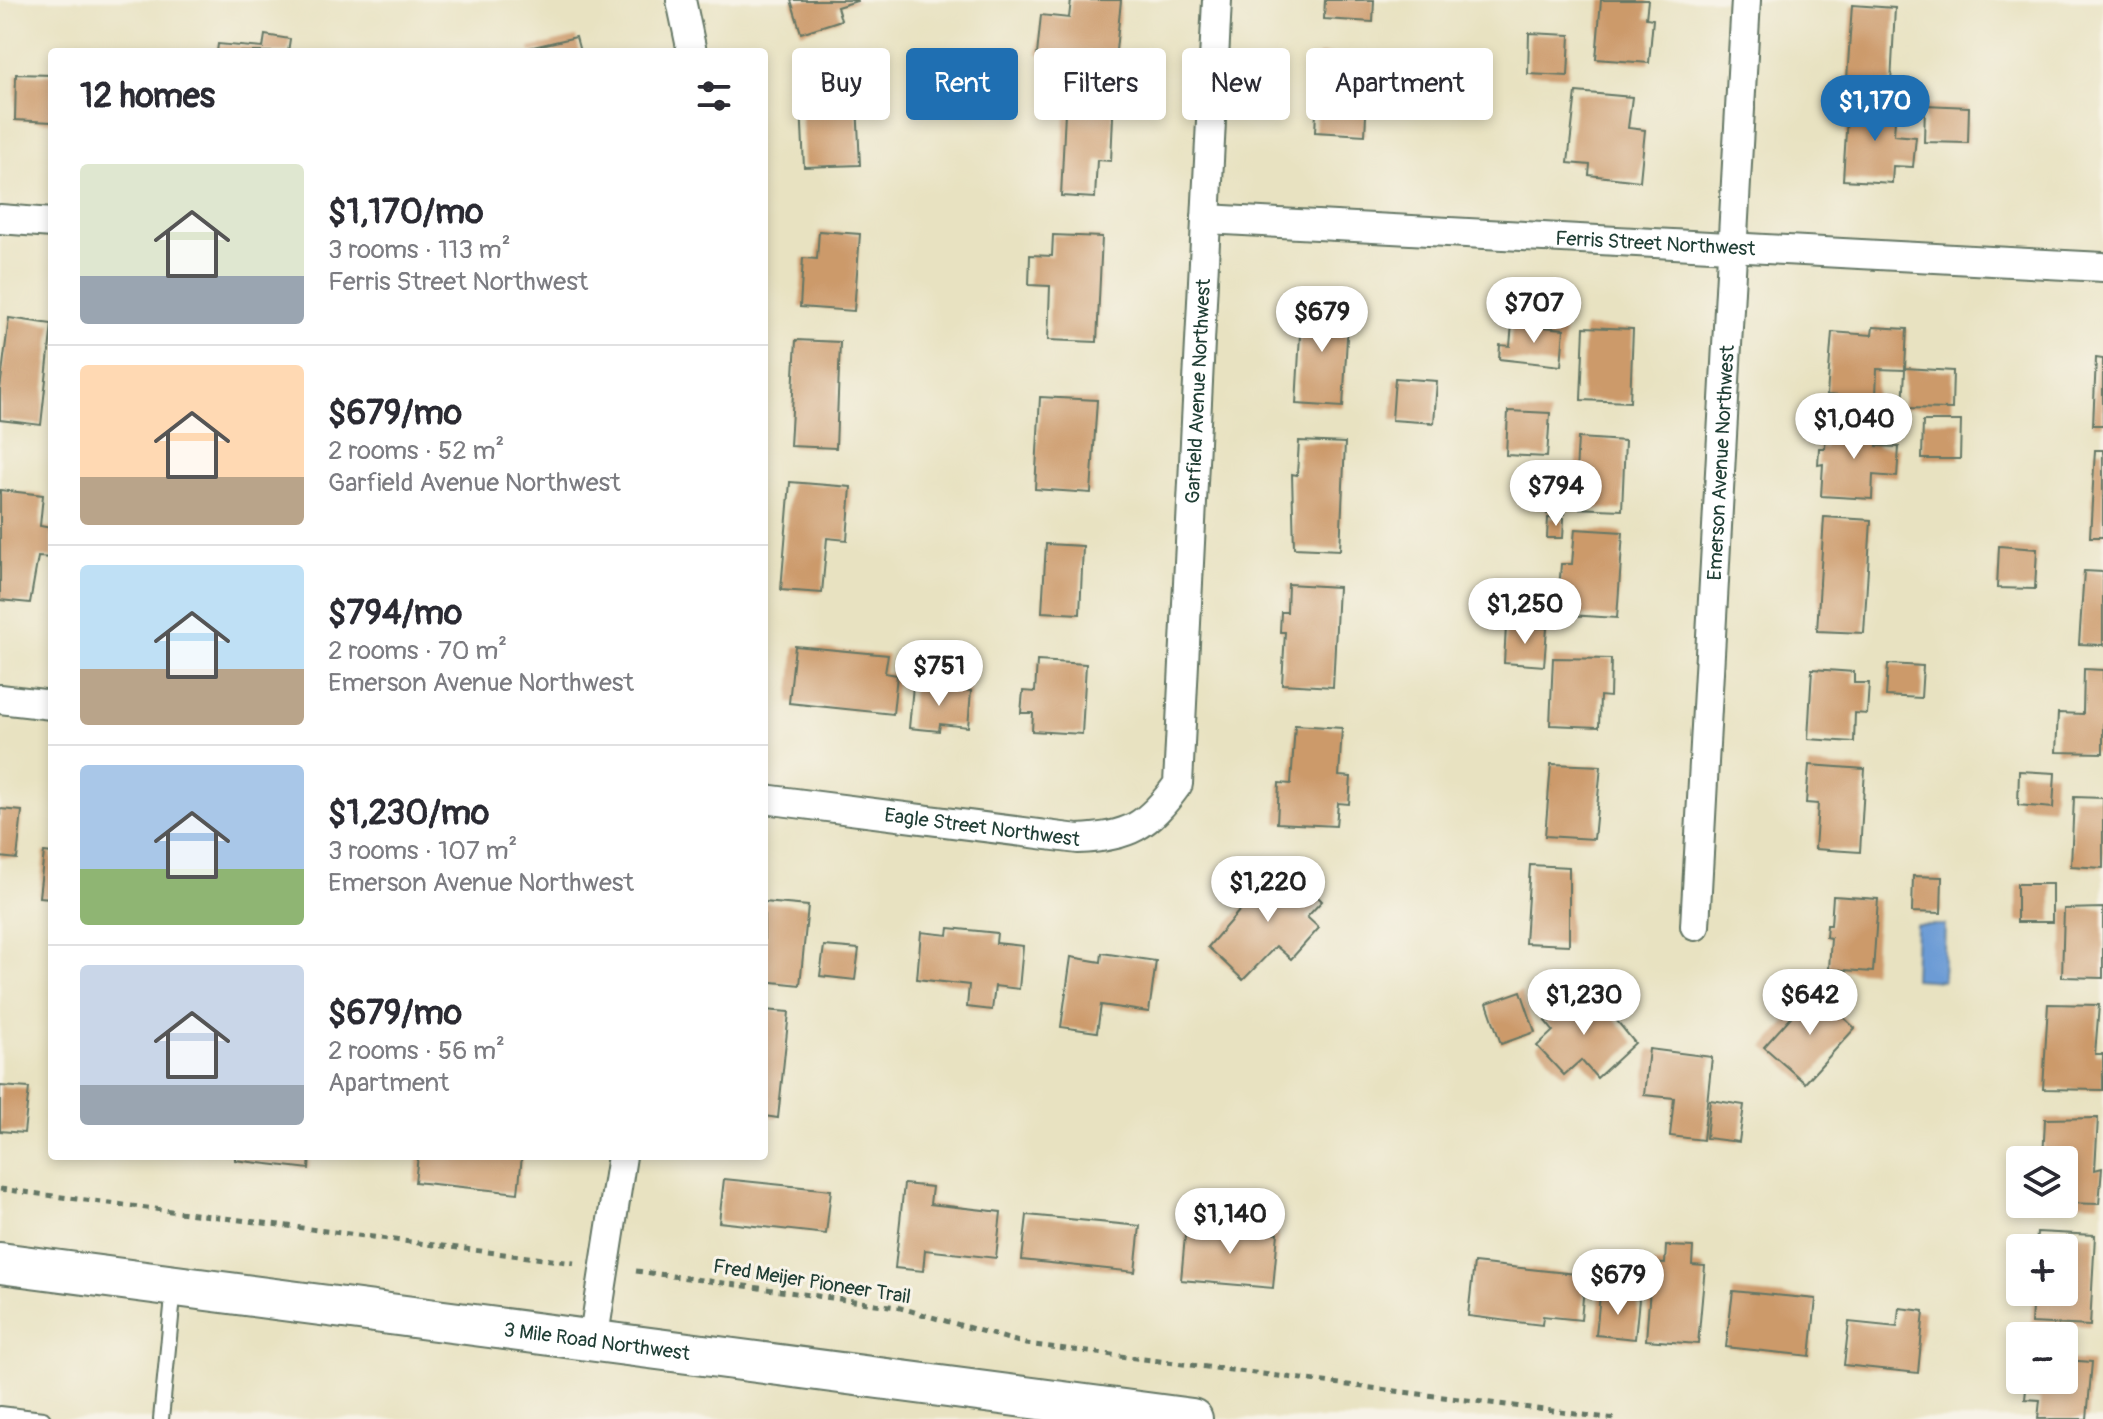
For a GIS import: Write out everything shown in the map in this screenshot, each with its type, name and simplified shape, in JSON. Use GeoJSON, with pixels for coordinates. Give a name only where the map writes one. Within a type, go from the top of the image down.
{"type":"FeatureCollection","features":[{"type":"Feature","properties":{"kind":"main road","name":"3 Mile Road Northwest"},"geometry":{"type":"LineString","coordinates":[[0,1263],[1192,1419]]}},
{"type":"Feature","properties":{"kind":"street"},"geometry":{"type":"LineString","coordinates":[[681,0],[691,48]]}},
{"type":"Feature","properties":{"kind":"street","name":"Garfield Avenue Northwest"},"geometry":{"type":"LineString","coordinates":[[1178,784],[1217,0]]}},
{"type":"Feature","properties":{"kind":"street","name":"Emerson Avenue Northwest"},"geometry":{"type":"LineString","coordinates":[[1695,926],[1746,0]]}},
{"type":"Feature","properties":{"kind":"street"},"geometry":{"type":"LineString","coordinates":[[0,219],[48,223]]}},
{"type":"Feature","properties":{"kind":"street","name":"Ferris Street Northwest"},"geometry":{"type":"LineString","coordinates":[[1206,219],[1507,238],[1732,246],[2103,267]]}},
{"type":"Feature","properties":{"kind":"street"},"geometry":{"type":"LineString","coordinates":[[0,699],[48,705]]}},
{"type":"Feature","properties":{"kind":"street","name":"Eagle Street Northwest"},"geometry":{"type":"LineString","coordinates":[[768,800],[1078,839],[1113,838],[1157,814],[1178,784]]}},
{"type":"Feature","properties":{"kind":"street"},"geometry":{"type":"LineString","coordinates":[[593,1342],[621,1160]]}},
{"type":"Feature","properties":{"kind":"lane"},"geometry":{"type":"LineString","coordinates":[[161,1419],[174,1286]]}},
{"type":"Feature","properties":{"kind":"lane"},"geometry":{"type":"LineString","coordinates":[[0,1414],[43,1419]]}},
{"type":"Feature","properties":{"kind":"path","name":"Fred Meijer Pioneer Trail"},"geometry":{"type":"LineString","coordinates":[[0,1189],[605,1266],[897,1307],[1026,1344],[1616,1419]]}},
{"type":"Feature","properties":{"kind":"water"},"geometry":{"type":"Polygon","coordinates":[[[1916,925],[1945,925],[1943,981],[1914,979],[1916,925]]]}},
{"type":"Feature","properties":{"kind":"building"},"geometry":{"type":"Polygon","coordinates":[[[791,0],[857,1],[837,7],[841,20],[801,33],[791,0]]]}},
{"type":"Feature","properties":{"kind":"building"},"geometry":{"type":"Polygon","coordinates":[[[1071,0],[1121,0],[1116,48],[1038,48],[1041,15],[1069,18],[1071,0]]]}},
{"type":"Feature","properties":{"kind":"building"},"geometry":{"type":"Polygon","coordinates":[[[1325,0],[1374,0],[1373,22],[1324,19],[1325,0]]]}},
{"type":"Feature","properties":{"kind":"building"},"geometry":{"type":"Polygon","coordinates":[[[1601,0],[1648,0],[1646,18],[1653,19],[1649,63],[1596,59],[1601,0]]]}},
{"type":"Feature","properties":{"kind":"building"},"geometry":{"type":"Polygon","coordinates":[[[1852,5],[1895,8],[1891,83],[1847,80],[1852,5]]]}},
{"type":"Feature","properties":{"kind":"building"},"geometry":{"type":"Polygon","coordinates":[[[1529,33],[1570,35],[1568,76],[1528,74],[1529,33]]]}},
{"type":"Feature","properties":{"kind":"building"},"geometry":{"type":"Polygon","coordinates":[[[265,35],[290,39],[289,48],[263,48],[265,35]]]}},
{"type":"Feature","properties":{"kind":"building"},"geometry":{"type":"Polygon","coordinates":[[[576,37],[579,48],[529,48],[576,37]]]}},
{"type":"Feature","properties":{"kind":"building"},"geometry":{"type":"Polygon","coordinates":[[[218,44],[263,48],[218,48],[218,44]]]}},
{"type":"Feature","properties":{"kind":"building"},"geometry":{"type":"Polygon","coordinates":[[[16,74],[48,75],[48,122],[15,120],[16,74]]]}},
{"type":"Feature","properties":{"kind":"building"},"geometry":{"type":"Polygon","coordinates":[[[1576,92],[1632,97],[1628,128],[1645,130],[1640,181],[1589,175],[1590,165],[1568,163],[1576,92]]]}},
{"type":"Feature","properties":{"kind":"building"},"geometry":{"type":"Polygon","coordinates":[[[1848,100],[1896,103],[1894,135],[1916,137],[1913,167],[1893,166],[1892,183],[1843,180],[1848,100]]]}},
{"type":"Feature","properties":{"kind":"building"},"geometry":{"type":"Polygon","coordinates":[[[1925,105],[1969,107],[1968,143],[1924,142],[1925,105]]]}},
{"type":"Feature","properties":{"kind":"building"},"geometry":{"type":"Polygon","coordinates":[[[802,120],[858,120],[860,165],[804,167],[802,120]]]}},
{"type":"Feature","properties":{"kind":"building"},"geometry":{"type":"Polygon","coordinates":[[[1065,120],[1113,120],[1111,161],[1097,160],[1095,198],[1061,196],[1065,120]]]}},
{"type":"Feature","properties":{"kind":"building"},"geometry":{"type":"Polygon","coordinates":[[[1316,120],[1366,120],[1365,135],[1315,132],[1316,120]]]}},
{"type":"Feature","properties":{"kind":"building"},"geometry":{"type":"Polygon","coordinates":[[[819,231],[860,234],[854,311],[800,307],[803,258],[817,259],[819,231]]]}},
{"type":"Feature","properties":{"kind":"building"},"geometry":{"type":"Polygon","coordinates":[[[1053,235],[1102,237],[1097,342],[1048,340],[1050,286],[1029,285],[1030,255],[1052,256],[1053,235]]]}},
{"type":"Feature","properties":{"kind":"building"},"geometry":{"type":"Polygon","coordinates":[[[1302,300],[1349,303],[1343,407],[1296,404],[1302,300]]]}},
{"type":"Feature","properties":{"kind":"building"},"geometry":{"type":"Polygon","coordinates":[[[9,318],[48,323],[48,361],[41,425],[0,420],[0,389],[9,318]]]}},
{"type":"Feature","properties":{"kind":"building"},"geometry":{"type":"Polygon","coordinates":[[[1512,324],[1564,329],[1561,366],[1499,359],[1500,345],[1510,346],[1512,324]]]}},
{"type":"Feature","properties":{"kind":"building"},"geometry":{"type":"Polygon","coordinates":[[[1584,327],[1633,329],[1630,402],[1581,400],[1584,327]]]}},
{"type":"Feature","properties":{"kind":"building"},"geometry":{"type":"Polygon","coordinates":[[[1873,327],[1907,329],[1905,368],[1953,371],[1952,409],[1903,408],[1905,370],[1877,369],[1876,398],[1827,395],[1832,332],[1872,335],[1873,327]]]}},
{"type":"Feature","properties":{"kind":"building"},"geometry":{"type":"Polygon","coordinates":[[[796,340],[840,342],[836,448],[790,446],[796,340]]]}},
{"type":"Feature","properties":{"kind":"building"},"geometry":{"type":"Polygon","coordinates":[[[2096,358],[2103,359],[2103,425],[2093,425],[2096,358]]]}},
{"type":"Feature","properties":{"kind":"building"},"geometry":{"type":"Polygon","coordinates":[[[1395,378],[1437,381],[1434,423],[1392,420],[1395,378]]]}},
{"type":"Feature","properties":{"kind":"building"},"geometry":{"type":"Polygon","coordinates":[[[1040,397],[1097,400],[1091,493],[1035,489],[1040,397]]]}},
{"type":"Feature","properties":{"kind":"building"},"geometry":{"type":"Polygon","coordinates":[[[1508,411],[1550,413],[1547,457],[1506,455],[1508,411]]]}},
{"type":"Feature","properties":{"kind":"building"},"geometry":{"type":"Polygon","coordinates":[[[1923,421],[1961,421],[1960,459],[1922,459],[1923,421]]]}},
{"type":"Feature","properties":{"kind":"building"},"geometry":{"type":"Polygon","coordinates":[[[1826,424],[1878,427],[1877,446],[1899,447],[1897,477],[1873,475],[1872,499],[1821,496],[1823,464],[1818,465],[1819,448],[1825,448],[1826,424]]]}},
{"type":"Feature","properties":{"kind":"building"},"geometry":{"type":"Polygon","coordinates":[[[1578,438],[1625,441],[1622,510],[1574,508],[1578,438]]]}},
{"type":"Feature","properties":{"kind":"building"},"geometry":{"type":"Polygon","coordinates":[[[1299,441],[1345,443],[1340,550],[1294,548],[1292,474],[1297,475],[1299,441]]]}},
{"type":"Feature","properties":{"kind":"building"},"geometry":{"type":"Polygon","coordinates":[[[2095,450],[2103,450],[2103,537],[2090,537],[2095,450]]]}},
{"type":"Feature","properties":{"kind":"building"},"geometry":{"type":"Polygon","coordinates":[[[790,482],[851,487],[847,540],[827,538],[822,593],[781,590],[790,482]]]}},
{"type":"Feature","properties":{"kind":"building"},"geometry":{"type":"Polygon","coordinates":[[[0,490],[43,495],[40,526],[48,527],[48,558],[38,557],[30,603],[0,600],[0,490]]]}},
{"type":"Feature","properties":{"kind":"building"},"geometry":{"type":"Polygon","coordinates":[[[1548,494],[1565,494],[1564,514],[1547,514],[1548,494]]]}},
{"type":"Feature","properties":{"kind":"building"},"geometry":{"type":"Polygon","coordinates":[[[1824,517],[1871,520],[1864,633],[1817,631],[1824,517]]]}},
{"type":"Feature","properties":{"kind":"building"},"geometry":{"type":"Polygon","coordinates":[[[1548,518],[1564,518],[1563,538],[1547,538],[1548,518]]]}},
{"type":"Feature","properties":{"kind":"building"},"geometry":{"type":"Polygon","coordinates":[[[1575,529],[1623,532],[1617,618],[1569,615],[1571,593],[1559,592],[1561,564],[1572,564],[1575,529]]]}},
{"type":"Feature","properties":{"kind":"building"},"geometry":{"type":"Polygon","coordinates":[[[1046,544],[1083,546],[1080,614],[1042,612],[1046,544]]]}},
{"type":"Feature","properties":{"kind":"building"},"geometry":{"type":"Polygon","coordinates":[[[1999,546],[2037,549],[2035,589],[1997,588],[1999,546]]]}},
{"type":"Feature","properties":{"kind":"building"},"geometry":{"type":"Polygon","coordinates":[[[2084,571],[2103,572],[2103,645],[2079,644],[2084,571]]]}},
{"type":"Feature","properties":{"kind":"building"},"geometry":{"type":"Polygon","coordinates":[[[1288,584],[1338,587],[1333,687],[1282,684],[1285,632],[1280,632],[1281,612],[1287,612],[1288,584]]]}},
{"type":"Feature","properties":{"kind":"building"},"geometry":{"type":"Polygon","coordinates":[[[1506,626],[1547,628],[1544,666],[1504,663],[1506,626]]]}},
{"type":"Feature","properties":{"kind":"building"},"geometry":{"type":"Polygon","coordinates":[[[795,646],[888,655],[885,673],[897,675],[893,714],[789,703],[795,646]]]}},
{"type":"Feature","properties":{"kind":"building"},"geometry":{"type":"Polygon","coordinates":[[[1553,658],[1611,659],[1610,697],[1600,696],[1599,727],[1550,725],[1553,658]]]}},
{"type":"Feature","properties":{"kind":"building"},"geometry":{"type":"Polygon","coordinates":[[[1037,661],[1086,664],[1082,734],[1032,731],[1033,713],[1021,713],[1023,691],[1035,692],[1037,661]]]}},
{"type":"Feature","properties":{"kind":"building"},"geometry":{"type":"Polygon","coordinates":[[[1888,664],[1923,666],[1921,698],[1886,696],[1888,664]]]}},
{"type":"Feature","properties":{"kind":"building"},"geometry":{"type":"Polygon","coordinates":[[[1812,669],[1854,672],[1854,683],[1869,683],[1867,714],[1855,713],[1854,742],[1808,739],[1812,669]]]}},
{"type":"Feature","properties":{"kind":"building"},"geometry":{"type":"Polygon","coordinates":[[[2084,669],[2103,670],[2103,753],[2056,752],[2058,713],[2083,714],[2084,669]]]}},
{"type":"Feature","properties":{"kind":"building"},"geometry":{"type":"Polygon","coordinates":[[[913,686],[971,691],[968,727],[940,724],[939,731],[909,728],[913,686]]]}},
{"type":"Feature","properties":{"kind":"building"},"geometry":{"type":"Polygon","coordinates":[[[1295,725],[1342,728],[1339,776],[1351,777],[1349,804],[1338,803],[1336,826],[1277,823],[1279,783],[1291,784],[1295,725]]]}},
{"type":"Feature","properties":{"kind":"building"},"geometry":{"type":"Polygon","coordinates":[[[1551,764],[1601,766],[1594,839],[1545,836],[1551,764]]]}},
{"type":"Feature","properties":{"kind":"building"},"geometry":{"type":"Polygon","coordinates":[[[1809,765],[1865,769],[1860,852],[1815,849],[1818,804],[1806,803],[1809,765]]]}},
{"type":"Feature","properties":{"kind":"building"},"geometry":{"type":"Polygon","coordinates":[[[2019,771],[2055,773],[2053,808],[2018,805],[2019,771]]]}},
{"type":"Feature","properties":{"kind":"building"},"geometry":{"type":"Polygon","coordinates":[[[2074,797],[2103,798],[2103,868],[2071,866],[2074,797]]]}},
{"type":"Feature","properties":{"kind":"building"},"geometry":{"type":"Polygon","coordinates":[[[0,809],[22,811],[17,859],[0,857],[0,809]]]}},
{"type":"Feature","properties":{"kind":"building"},"geometry":{"type":"Polygon","coordinates":[[[44,852],[48,852],[48,898],[39,897],[44,852]]]}},
{"type":"Feature","properties":{"kind":"building"},"geometry":{"type":"Polygon","coordinates":[[[1285,865],[1322,901],[1307,917],[1319,928],[1291,959],[1276,946],[1243,980],[1208,947],[1259,888],[1261,891],[1285,865]]]}},
{"type":"Feature","properties":{"kind":"building"},"geometry":{"type":"Polygon","coordinates":[[[1530,865],[1569,867],[1569,945],[1525,943],[1530,865]]]}},
{"type":"Feature","properties":{"kind":"building"},"geometry":{"type":"Polygon","coordinates":[[[1913,876],[1942,877],[1941,913],[1912,912],[1913,876]]]}},
{"type":"Feature","properties":{"kind":"building"},"geometry":{"type":"Polygon","coordinates":[[[2017,884],[2052,884],[2052,922],[2017,922],[2017,884]]]}},
{"type":"Feature","properties":{"kind":"building"},"geometry":{"type":"Polygon","coordinates":[[[1833,896],[1878,899],[1873,972],[1829,969],[1831,938],[1826,937],[1827,925],[1831,925],[1833,896]]]}},
{"type":"Feature","properties":{"kind":"building"},"geometry":{"type":"Polygon","coordinates":[[[768,902],[808,906],[800,985],[768,981],[768,902]]]}},
{"type":"Feature","properties":{"kind":"building"},"geometry":{"type":"Polygon","coordinates":[[[2103,908],[2103,978],[2062,977],[2064,909],[2103,908]]]}},
{"type":"Feature","properties":{"kind":"building"},"geometry":{"type":"Polygon","coordinates":[[[949,928],[997,933],[996,943],[1023,946],[1019,989],[995,986],[992,1010],[967,1007],[969,985],[917,979],[921,932],[948,935],[949,928]]]}},
{"type":"Feature","properties":{"kind":"building"},"geometry":{"type":"Polygon","coordinates":[[[824,946],[859,949],[855,980],[820,976],[824,946]]]}},
{"type":"Feature","properties":{"kind":"building"},"geometry":{"type":"Polygon","coordinates":[[[1102,953],[1156,961],[1149,1012],[1101,1005],[1097,1032],[1061,1027],[1071,957],[1101,962],[1102,953]]]}},
{"type":"Feature","properties":{"kind":"building"},"geometry":{"type":"Polygon","coordinates":[[[1579,990],[1598,1010],[1604,1005],[1635,1043],[1597,1078],[1581,1060],[1564,1075],[1537,1046],[1553,1031],[1545,1021],[1579,990]]]}},
{"type":"Feature","properties":{"kind":"building"},"geometry":{"type":"Polygon","coordinates":[[[1521,991],[1535,1032],[1501,1044],[1487,1003],[1521,991]]]}},
{"type":"Feature","properties":{"kind":"building"},"geometry":{"type":"Polygon","coordinates":[[[1814,991],[1855,1028],[1805,1083],[1764,1047],[1814,991]]]}},
{"type":"Feature","properties":{"kind":"building"},"geometry":{"type":"Polygon","coordinates":[[[2048,1004],[2099,1005],[2095,1054],[2103,1054],[2103,1090],[2043,1089],[2048,1004]]]}},
{"type":"Feature","properties":{"kind":"building"},"geometry":{"type":"Polygon","coordinates":[[[768,1010],[789,1012],[778,1118],[768,1117],[768,1010]]]}},
{"type":"Feature","properties":{"kind":"building"},"geometry":{"type":"Polygon","coordinates":[[[1649,1049],[1712,1057],[1703,1140],[1670,1136],[1674,1098],[1644,1095],[1649,1049]]]}},
{"type":"Feature","properties":{"kind":"building"},"geometry":{"type":"Polygon","coordinates":[[[0,1086],[29,1088],[24,1133],[0,1131],[0,1086]]]}},
{"type":"Feature","properties":{"kind":"building"},"geometry":{"type":"Polygon","coordinates":[[[1710,1100],[1744,1105],[1739,1142],[1706,1138],[1710,1100]]]}},
{"type":"Feature","properties":{"kind":"building"},"geometry":{"type":"Polygon","coordinates":[[[2098,1118],[2095,1170],[2102,1168],[2099,1204],[2078,1203],[2078,1146],[2044,1146],[2045,1119],[2098,1118]]]}},
{"type":"Feature","properties":{"kind":"building"},"geometry":{"type":"Polygon","coordinates":[[[235,1160],[310,1160],[309,1169],[235,1160]]]}},
{"type":"Feature","properties":{"kind":"building"},"geometry":{"type":"Polygon","coordinates":[[[418,1160],[522,1160],[518,1193],[415,1182],[418,1160]]]}},
{"type":"Feature","properties":{"kind":"building"},"geometry":{"type":"Polygon","coordinates":[[[724,1179],[831,1190],[826,1234],[719,1222],[724,1179]]]}},
{"type":"Feature","properties":{"kind":"building"},"geometry":{"type":"Polygon","coordinates":[[[904,1184],[932,1187],[930,1204],[1001,1212],[996,1258],[925,1250],[923,1271],[895,1268],[904,1184]]]}},
{"type":"Feature","properties":{"kind":"building"},"geometry":{"type":"Polygon","coordinates":[[[1027,1215],[1140,1226],[1135,1272],[1022,1260],[1027,1215]]]}},
{"type":"Feature","properties":{"kind":"building"},"geometry":{"type":"Polygon","coordinates":[[[1186,1225],[1278,1233],[1273,1288],[1181,1280],[1186,1225]]]}},
{"type":"Feature","properties":{"kind":"building"},"geometry":{"type":"Polygon","coordinates":[[[2078,1234],[2095,1235],[2090,1326],[2078,1325],[2078,1322],[2031,1322],[2032,1306],[2078,1306],[2078,1234]]]}},
{"type":"Feature","properties":{"kind":"building"},"geometry":{"type":"Polygon","coordinates":[[[1666,1246],[1693,1247],[1692,1265],[1705,1266],[1698,1344],[1646,1340],[1652,1263],[1665,1264],[1666,1246]]]}},
{"type":"Feature","properties":{"kind":"building"},"geometry":{"type":"Polygon","coordinates":[[[1474,1263],[1585,1275],[1581,1320],[1543,1316],[1542,1325],[1468,1316],[1474,1263]]]}},
{"type":"Feature","properties":{"kind":"building"},"geometry":{"type":"Polygon","coordinates":[[[1733,1291],[1816,1299],[1810,1356],[1726,1347],[1733,1291]]]}},
{"type":"Feature","properties":{"kind":"building"},"geometry":{"type":"Polygon","coordinates":[[[1600,1295],[1639,1299],[1635,1339],[1596,1335],[1600,1295]]]}},
{"type":"Feature","properties":{"kind":"building"},"geometry":{"type":"Polygon","coordinates":[[[1899,1308],[1924,1311],[1918,1373],[1844,1365],[1849,1322],[1897,1327],[1899,1308]]]}},
{"type":"Feature","properties":{"kind":"building"},"geometry":{"type":"Polygon","coordinates":[[[2078,1361],[2092,1362],[2087,1419],[2038,1419],[2040,1400],[2025,1399],[2026,1394],[2078,1394],[2078,1361]]]}}]}
